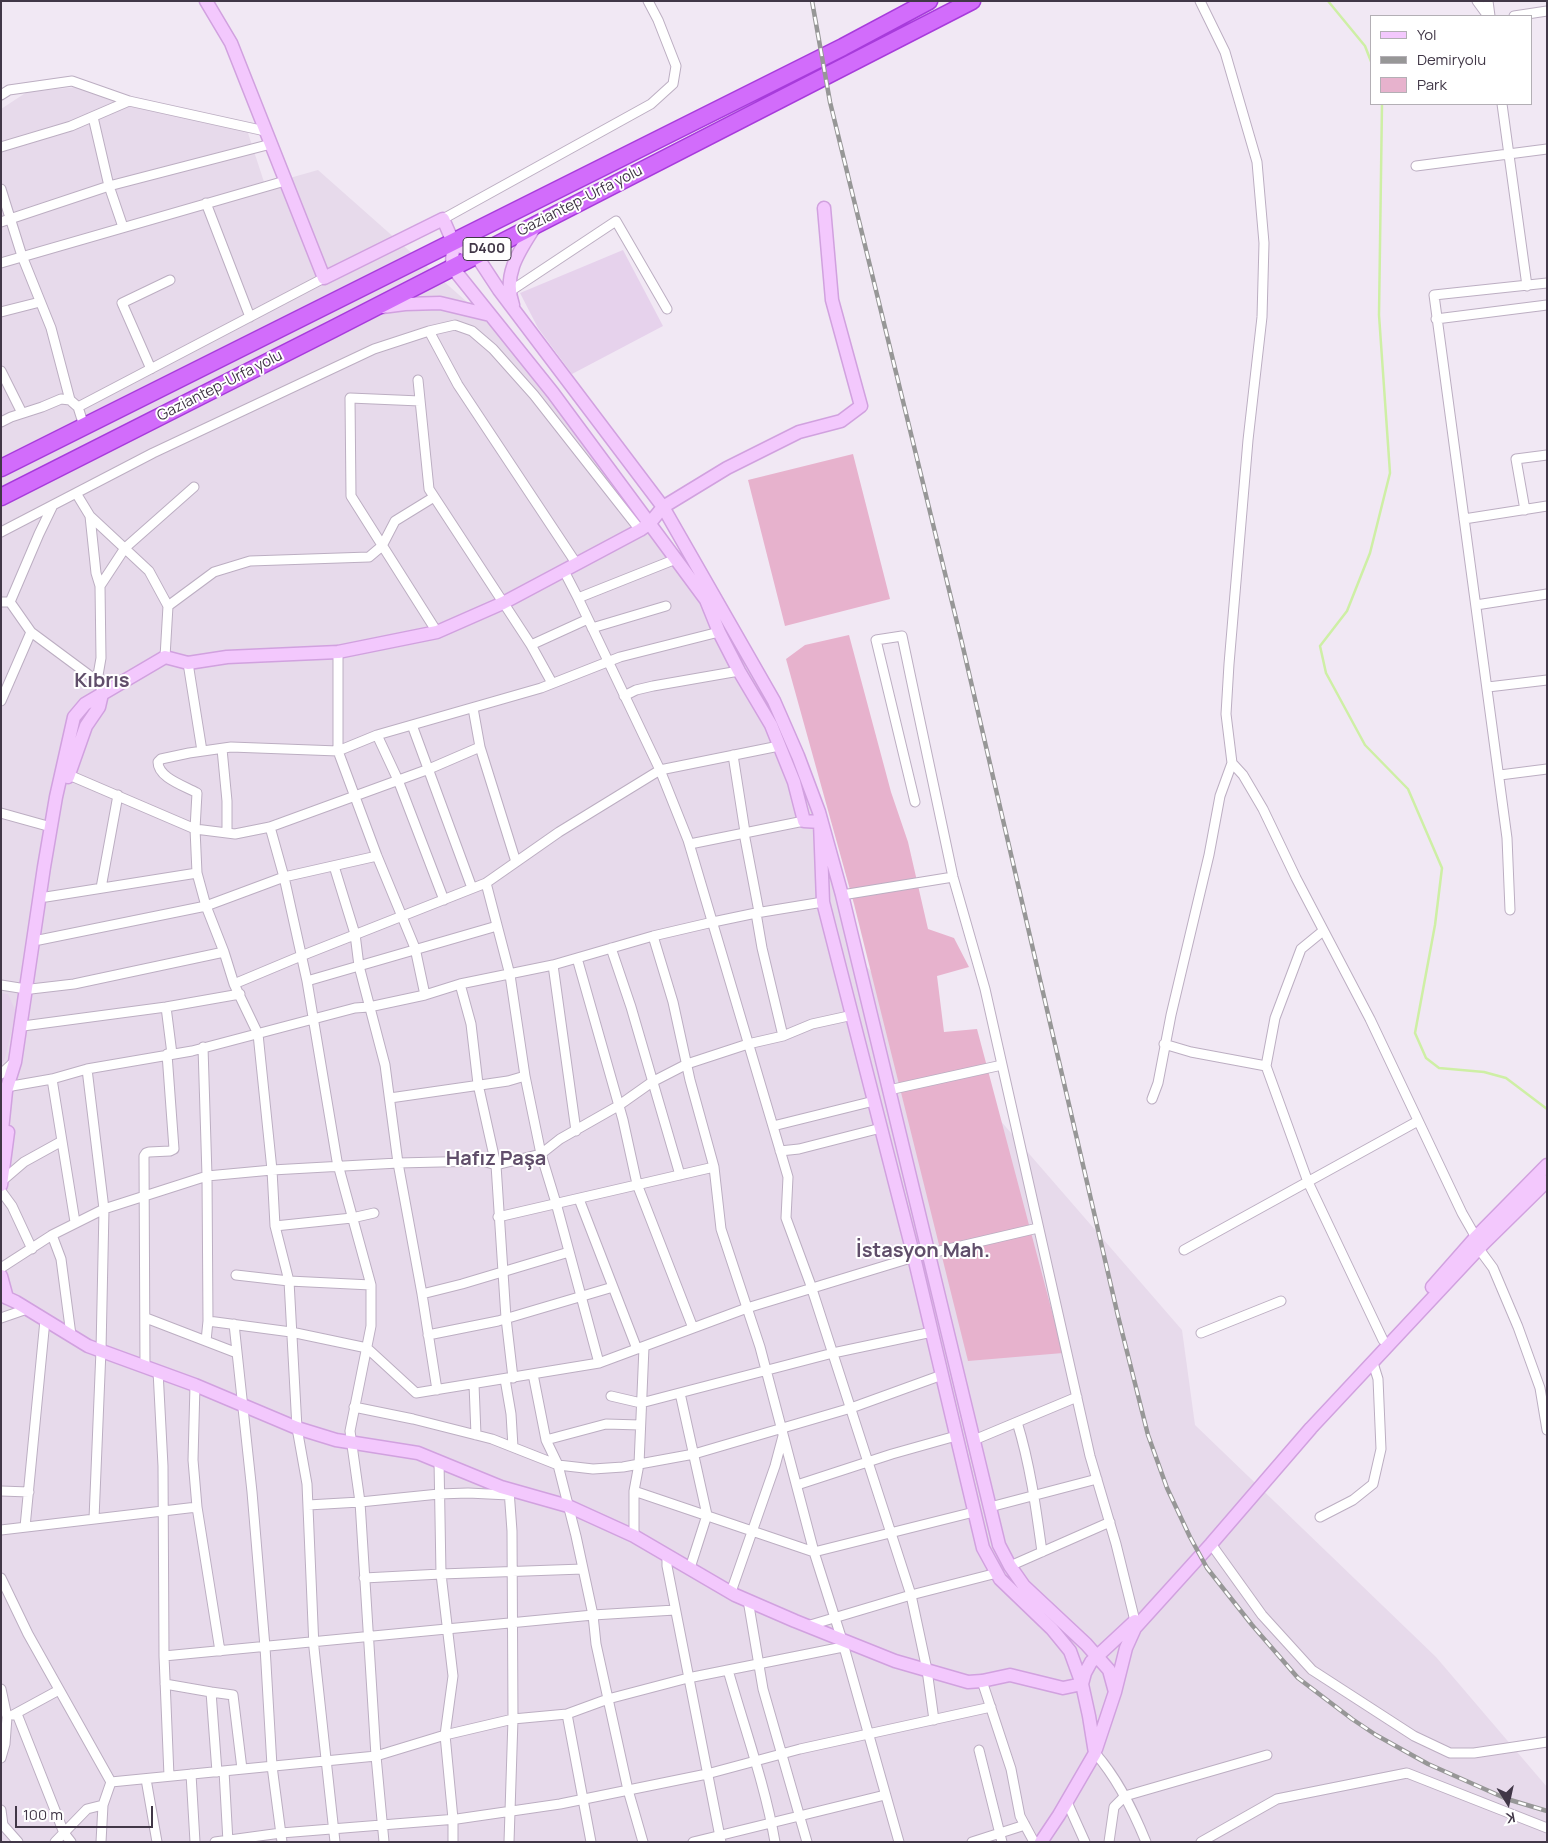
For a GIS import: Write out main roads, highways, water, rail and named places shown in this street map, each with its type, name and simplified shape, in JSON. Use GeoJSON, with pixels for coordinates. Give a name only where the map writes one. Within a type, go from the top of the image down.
{"type":"FeatureCollection","features":[{"type":"Feature","properties":{"kind":"highway","name":"Gaziantep-Urfa yolu"},"geometry":{"type":"LineString","coordinates":[[1,468],[843,48],[929,1]]}},
{"type":"Feature","properties":{"kind":"highway","name":"Gaziantep-Urfa yolu"},"geometry":{"type":"LineString","coordinates":[[1,497],[972,1]]}},
{"type":"Feature","properties":{"kind":"main road"},"geometry":{"type":"LineString","coordinates":[[206,1],[230,43],[324,278],[443,219],[453,242],[452,267],[553,393],[645,526],[676,559],[706,600],[719,632],[739,671],[771,725],[794,782],[804,821],[820,822],[823,902],[914,1257],[983,1548],[1000,1579],[1052,1629],[1070,1651],[1082,1684],[1095,1752]]}},
{"type":"Feature","properties":{"kind":"main road"},"geometry":{"type":"LineString","coordinates":[[1,1140],[7,1090],[23,1026],[51,827],[74,717],[85,704],[165,657],[188,663],[227,658],[338,652],[437,632],[503,603],[645,526],[663,507],[727,468],[799,432],[840,421],[861,406],[832,300],[824,208]]}},
{"type":"Feature","properties":{"kind":"main road"},"geometry":{"type":"LineString","coordinates":[[516,312],[509,292],[515,256],[536,224]]}},
{"type":"Feature","properties":{"kind":"main road"},"geometry":{"type":"LineString","coordinates":[[453,242],[476,255],[516,312],[663,507],[778,710],[798,756],[818,812],[842,895],[999,1545],[1010,1566],[1024,1586],[1098,1657],[1109,1670],[1115,1692]]}},
{"type":"Feature","properties":{"kind":"main road"},"geometry":{"type":"LineString","coordinates":[[372,308],[405,304],[440,303],[490,314]]}},
{"type":"Feature","properties":{"kind":"main road"},"geometry":{"type":"LineString","coordinates":[[2,1185],[7,1090],[15,1062],[39,940],[59,819],[69,774],[86,726],[99,707],[103,694]]}},
{"type":"Feature","properties":{"kind":"main road"},"geometry":{"type":"LineString","coordinates":[[1041,1842],[1067,1802],[1095,1752],[1115,1692],[1126,1648],[1135,1628],[1547,1165]]}},
{"type":"Feature","properties":{"kind":"main road"},"geometry":{"type":"LineString","coordinates":[[1082,1684],[1088,1667],[1135,1621],[1218,1524],[1383,1340],[1478,1243],[1547,1181]]}},
{"type":"Feature","properties":{"kind":"main road"},"geometry":{"type":"LineString","coordinates":[[1,1276],[4,1297],[27,1308],[88,1346],[195,1385],[297,1428],[336,1440],[418,1453],[509,1492],[568,1506],[634,1536],[730,1592],[842,1643],[895,1661],[968,1682],[1010,1675],[1063,1688],[1082,1684]]}},
{"type":"Feature","properties":{"kind":"waterway"},"geometry":{"type":"LineString","coordinates":[[1328,1],[1365,46],[1370,59]]}},
{"type":"Feature","properties":{"kind":"waterway"},"geometry":{"type":"LineString","coordinates":[[1382,105],[1379,315],[1390,473],[1370,553],[1347,611],[1320,646],[1326,673],[1365,745],[1408,789],[1442,868],[1435,925],[1415,1033],[1426,1058],[1439,1068],[1484,1072],[1506,1078],[1547,1109]]}},
{"type":"Feature","properties":{"kind":"railway"},"geometry":{"type":"LineString","coordinates":[[812,1],[830,102],[962,643],[1118,1316],[1148,1435],[1167,1488],[1207,1568],[1252,1625],[1298,1678],[1376,1735],[1428,1764],[1507,1799],[1547,1811]]}},
{"type":"Feature","properties":{"kind":"district","name":"Kıbrıs"},"geometry":{"type":"Point","coordinates":[102,681]}},
{"type":"Feature","properties":{"kind":"district","name":"Hafız Paşa"},"geometry":{"type":"Point","coordinates":[496,1159]}},
{"type":"Feature","properties":{"kind":"district","name":"İstasyon Mah."},"geometry":{"type":"Point","coordinates":[923,1251]}}]}
